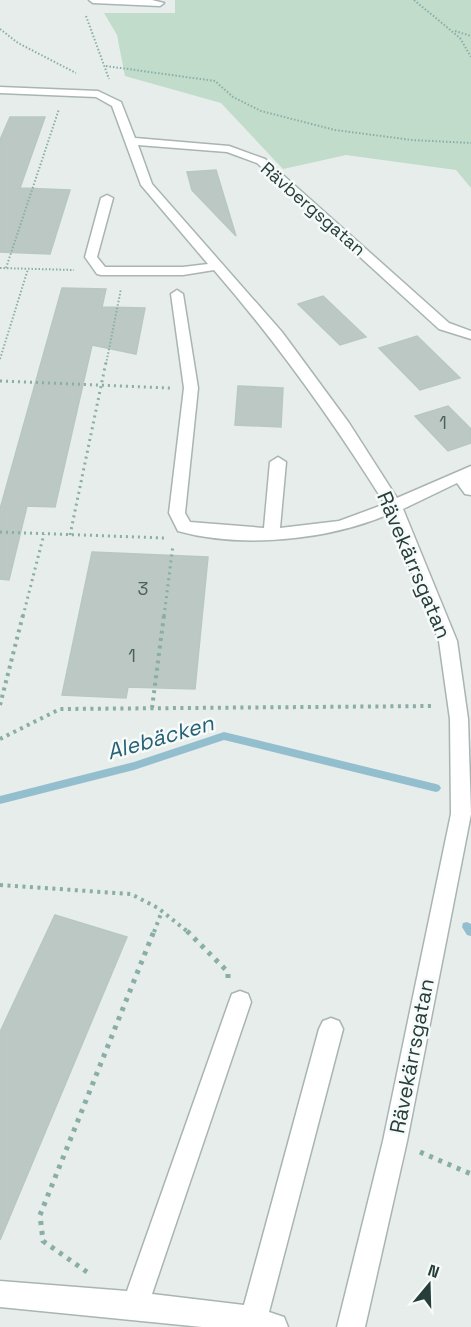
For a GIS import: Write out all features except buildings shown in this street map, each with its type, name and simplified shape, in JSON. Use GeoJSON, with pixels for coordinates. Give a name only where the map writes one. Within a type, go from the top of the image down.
{"type":"FeatureCollection","features":[{"type":"Feature","properties":{"kind":"street"},"geometry":{"type":"LineString","coordinates":[[93,0],[160,3]]}},
{"type":"Feature","properties":{"kind":"street"},"geometry":{"type":"LineString","coordinates":[[0,90],[106,93]]}},
{"type":"Feature","properties":{"kind":"street","name":"Rävekärrsgatan"},"geometry":{"type":"LineString","coordinates":[[106,93],[117,104],[147,185],[277,335],[331,407],[393,504],[448,641],[459,719],[466,815],[395,1141],[351,1327]]}},
{"type":"Feature","properties":{"kind":"street","name":"Rävbergsgatan"},"geometry":{"type":"LineString","coordinates":[[130,141],[229,149],[261,161],[444,326],[471,335]]}},
{"type":"Feature","properties":{"kind":"street"},"geometry":{"type":"LineString","coordinates":[[107,198],[91,257],[101,270],[183,271],[218,266]]}},
{"type":"Feature","properties":{"kind":"street"},"geometry":{"type":"LineString","coordinates":[[177,294],[191,388],[177,513],[184,528],[272,532],[322,530],[374,514],[466,473],[471,490]]}},
{"type":"Feature","properties":{"kind":"street"},"geometry":{"type":"LineString","coordinates":[[272,532],[278,462]]}},
{"type":"Feature","properties":{"kind":"street"},"geometry":{"type":"LineString","coordinates":[[135,1305],[240,1002]]}},
{"type":"Feature","properties":{"kind":"street"},"geometry":{"type":"LineString","coordinates":[[0,1294],[135,1305],[264,1324],[331,1029]]}},
{"type":"Feature","properties":{"kind":"path"},"geometry":{"type":"LineString","coordinates":[[414,0],[460,38],[471,57]]}},
{"type":"Feature","properties":{"kind":"path"},"geometry":{"type":"LineString","coordinates":[[0,29],[18,43],[106,93],[106,66],[83,10]]}},
{"type":"Feature","properties":{"kind":"path"},"geometry":{"type":"LineString","coordinates":[[451,30],[471,36]]}},
{"type":"Feature","properties":{"kind":"path"},"geometry":{"type":"LineString","coordinates":[[106,66],[215,81],[221,88],[263,112],[334,130],[471,143]]}},
{"type":"Feature","properties":{"kind":"path"},"geometry":{"type":"LineString","coordinates":[[6,268],[59,109],[55,105]]}},
{"type":"Feature","properties":{"kind":"path"},"geometry":{"type":"LineString","coordinates":[[0,268],[101,270]]}},
{"type":"Feature","properties":{"kind":"path"},"geometry":{"type":"LineString","coordinates":[[0,360],[28,269]]}},
{"type":"Feature","properties":{"kind":"path"},"geometry":{"type":"LineString","coordinates":[[70,535],[124,271]]}},
{"type":"Feature","properties":{"kind":"path"},"geometry":{"type":"LineString","coordinates":[[0,381],[191,388]]}},
{"type":"Feature","properties":{"kind":"path"},"geometry":{"type":"LineString","coordinates":[[0,532],[174,539],[152,708]]}},
{"type":"Feature","properties":{"kind":"path"},"geometry":{"type":"LineString","coordinates":[[0,705],[44,534]]}},
{"type":"Feature","properties":{"kind":"path"},"geometry":{"type":"LineString","coordinates":[[0,739],[60,709],[434,706]]}},
{"type":"Feature","properties":{"kind":"path"},"geometry":{"type":"LineString","coordinates":[[0,885],[131,894],[149,901],[228,972],[228,983],[240,1002]]}},
{"type":"Feature","properties":{"kind":"path"},"geometry":{"type":"LineString","coordinates":[[89,1273],[43,1242],[40,1215],[162,911]]}},
{"type":"Feature","properties":{"kind":"path"},"geometry":{"type":"LineString","coordinates":[[395,1141],[471,1174]]}},
{"type":"Feature","properties":{"kind":"green space"},"geometry":{"type":"Polygon","coordinates":[[[175,0],[471,0],[471,188],[456,170],[346,155],[283,169],[221,103],[125,76],[117,35],[104,13],[175,13],[175,0]]]}},
{"type":"Feature","properties":{"kind":"waterway","name":"Alebäcken"},"geometry":{"type":"LineString","coordinates":[[0,800],[134,766],[224,736],[436,788]]}},
{"type":"Feature","properties":{"kind":"waterway"},"geometry":{"type":"LineString","coordinates":[[467,927],[471,931]]}}]}
